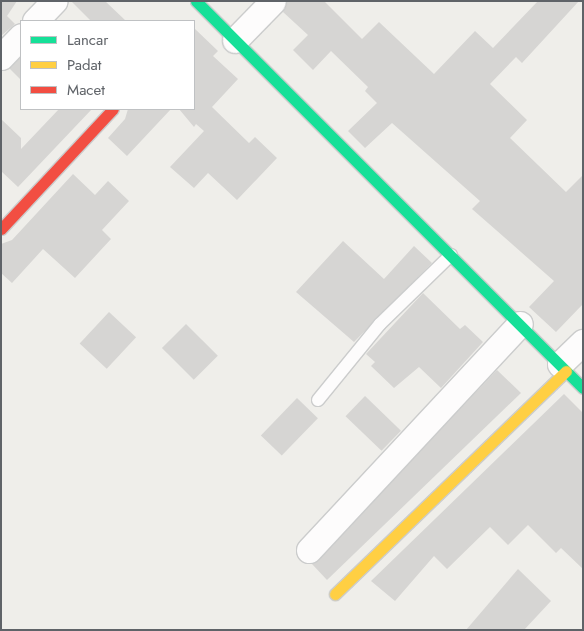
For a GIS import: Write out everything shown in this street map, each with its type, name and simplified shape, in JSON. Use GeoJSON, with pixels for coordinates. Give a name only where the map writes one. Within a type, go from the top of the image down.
{"type":"FeatureCollection","features":[{"type":"Feature","properties":{"kind":"street"},"geometry":{"type":"LineString","coordinates":[[36,20],[54,1]]}},
{"type":"Feature","properties":{"kind":"street"},"geometry":{"type":"LineString","coordinates":[[235,40],[273,1]]}},
{"type":"Feature","properties":{"kind":"street"},"geometry":{"type":"LineString","coordinates":[[198,11],[235,40],[583,388]]}},
{"type":"Feature","properties":{"kind":"street"},"geometry":{"type":"LineString","coordinates":[[1,57],[20,37]]}},
{"type":"Feature","properties":{"kind":"street"},"geometry":{"type":"LineString","coordinates":[[1,229],[112,110]]}},
{"type":"Feature","properties":{"kind":"street"},"geometry":{"type":"LineString","coordinates":[[309,550],[520,324]]}},
{"type":"Feature","properties":{"kind":"street"},"geometry":{"type":"LineString","coordinates":[[335,594],[563,368],[583,342]]}},
{"type":"Feature","properties":{"kind":"lane"},"geometry":{"type":"LineString","coordinates":[[318,400],[380,324],[451,255]]}},
{"type":"Feature","properties":{"kind":"building"},"geometry":{"type":"Polygon","coordinates":[[[1,1],[17,1],[7,16],[15,24],[1,36],[1,1]]]}},
{"type":"Feature","properties":{"kind":"building"},"geometry":{"type":"Polygon","coordinates":[[[71,1],[105,1],[125,20],[90,20],[71,1]]]}},
{"type":"Feature","properties":{"kind":"building"},"geometry":{"type":"Polygon","coordinates":[[[287,1],[324,1],[362,39],[379,22],[434,74],[475,31],[493,48],[538,1],[579,1],[522,63],[516,57],[490,84],[527,120],[510,138],[566,192],[583,175],[583,304],[556,332],[529,307],[554,281],[472,209],[480,201],[392,123],[365,148],[348,131],[377,103],[365,91],[368,87],[331,51],[313,70],[293,50],[308,35],[283,12],[287,1]]]}},
{"type":"Feature","properties":{"kind":"building"},"geometry":{"type":"Polygon","coordinates":[[[195,29],[218,51],[213,56],[238,79],[212,107],[249,143],[255,137],[277,158],[237,200],[208,173],[194,188],[170,167],[204,131],[196,124],[194,127],[180,110],[195,110],[195,29]]]}},
{"type":"Feature","properties":{"kind":"building"},"geometry":{"type":"Polygon","coordinates":[[[20,58],[20,79],[9,68],[20,58]]]}},
{"type":"Feature","properties":{"kind":"building"},"geometry":{"type":"Polygon","coordinates":[[[58,110],[91,110],[18,187],[1,171],[1,119],[21,138],[21,149],[58,110]]]}},
{"type":"Feature","properties":{"kind":"building"},"geometry":{"type":"Polygon","coordinates":[[[128,110],[170,110],[127,156],[108,138],[125,119],[128,110]]]}},
{"type":"Feature","properties":{"kind":"building"},"geometry":{"type":"Polygon","coordinates":[[[73,174],[95,195],[108,181],[129,201],[102,230],[111,239],[75,278],[43,249],[12,283],[1,273],[1,244],[12,240],[73,174]]]}},
{"type":"Feature","properties":{"kind":"building"},"geometry":{"type":"Polygon","coordinates":[[[343,241],[384,279],[414,246],[432,263],[354,342],[296,292],[343,241]]]}},
{"type":"Feature","properties":{"kind":"building"},"geometry":{"type":"Polygon","coordinates":[[[423,293],[460,329],[465,325],[483,342],[441,388],[419,367],[394,388],[371,366],[375,362],[366,354],[423,293]]]}},
{"type":"Feature","properties":{"kind":"building"},"geometry":{"type":"Polygon","coordinates":[[[109,312],[136,337],[107,369],[80,343],[109,312]]]}},
{"type":"Feature","properties":{"kind":"building"},"geometry":{"type":"Polygon","coordinates":[[[186,324],[218,356],[194,380],[162,348],[186,324]]]}},
{"type":"Feature","properties":{"kind":"building"},"geometry":{"type":"Polygon","coordinates":[[[497,370],[521,393],[327,580],[312,564],[497,370]]]}},
{"type":"Feature","properties":{"kind":"building"},"geometry":{"type":"Polygon","coordinates":[[[564,394],[583,413],[583,569],[561,548],[556,553],[528,525],[508,545],[490,527],[447,569],[434,556],[395,601],[371,581],[564,394]]]}},
{"type":"Feature","properties":{"kind":"building"},"geometry":{"type":"Polygon","coordinates":[[[365,396],[401,431],[382,451],[346,416],[365,396]]]}},
{"type":"Feature","properties":{"kind":"building"},"geometry":{"type":"Polygon","coordinates":[[[297,398],[318,418],[282,456],[261,435],[297,398]]]}},
{"type":"Feature","properties":{"kind":"building"},"geometry":{"type":"Polygon","coordinates":[[[518,569],[551,601],[524,630],[466,630],[518,569]]]}},
{"type":"Feature","properties":{"kind":"traffic: fast"},"geometry":{"type":"LineString","coordinates":[[196,1],[583,388]]}},
{"type":"Feature","properties":{"kind":"traffic: slow"},"geometry":{"type":"LineString","coordinates":[[335,594],[566,371]]}},
{"type":"Feature","properties":{"kind":"traffic: jam"},"geometry":{"type":"LineString","coordinates":[[1,229],[112,110]]}}]}
